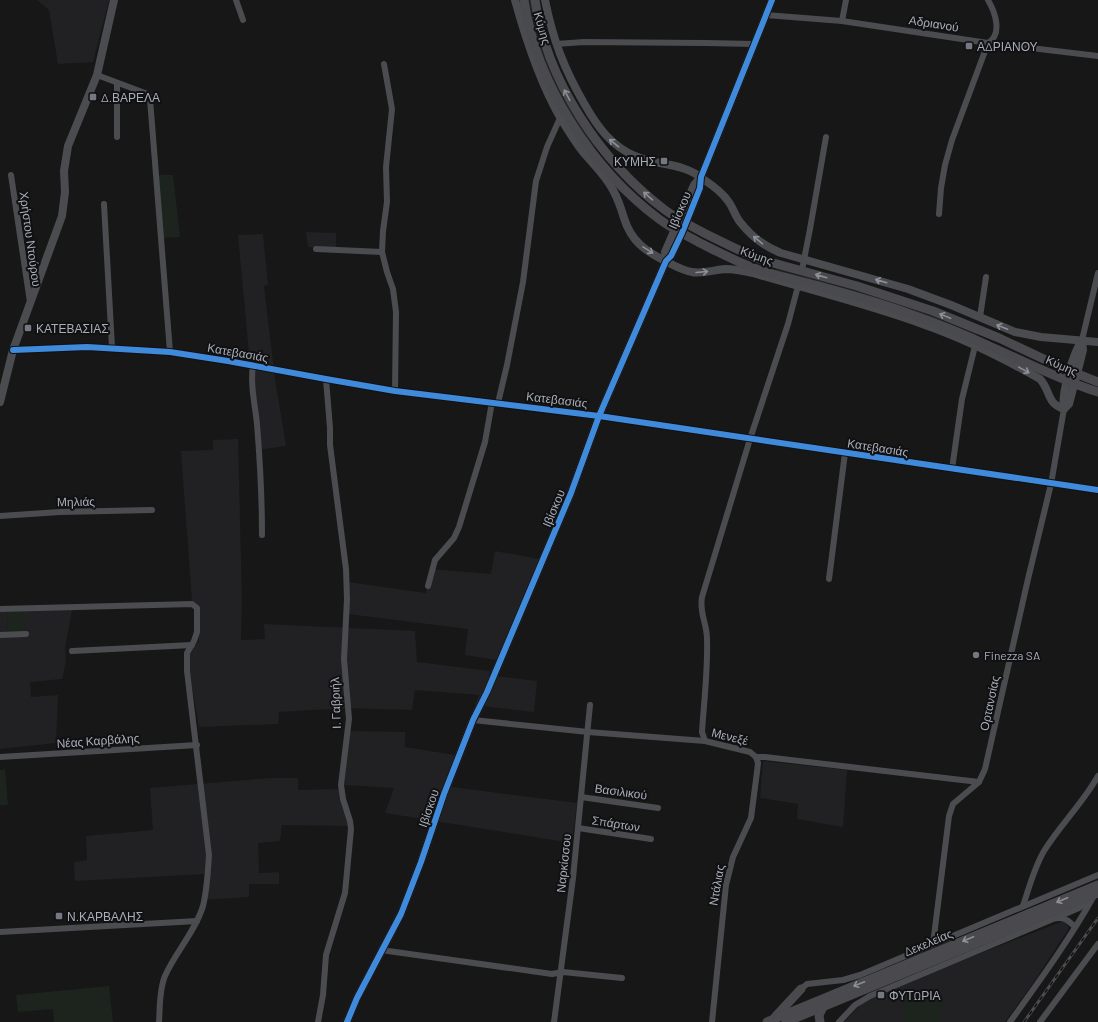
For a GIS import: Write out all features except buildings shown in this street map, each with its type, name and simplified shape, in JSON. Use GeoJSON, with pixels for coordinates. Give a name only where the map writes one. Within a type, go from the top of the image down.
{"type":"FeatureCollection","features":[{"type":"Feature","properties":{"kind":"main road","name":"Κύμης"},"geometry":{"type":"LineString","coordinates":[[524,0],[530,27],[550,84],[567,117],[603,165],[630,194],[659,219],[678,231],[726,256],[755,268],[854,296],[927,320],[994,348],[1071,383],[1098,392]]}},
{"type":"Feature","properties":{"kind":"main road","name":"Κύμης"},"geometry":{"type":"LineString","coordinates":[[535,0],[539,23],[566,94],[586,126],[627,176],[651,199],[682,222],[746,254],[896,298],[932,311],[999,338],[1098,382]]}},
{"type":"Feature","properties":{"kind":"main road","name":"Δεκελείας"},"geometry":{"type":"LineString","coordinates":[[786,1022],[1005,928],[1098,885]]}},
{"type":"Feature","properties":{"kind":"main road","name":"Δεκελείας"},"geometry":{"type":"LineString","coordinates":[[770,1021],[1005,928],[1095,896]]}},
{"type":"Feature","properties":{"kind":"main road"},"geometry":{"type":"LineString","coordinates":[[801,989],[803,999],[807,1002],[815,1002]]}},
{"type":"Feature","properties":{"kind":"main road"},"geometry":{"type":"LineString","coordinates":[[770,1021],[801,989]]}},
{"type":"Feature","properties":{"kind":"main road"},"geometry":{"type":"LineString","coordinates":[[820,1022],[819,1015],[823,1007]]}},
{"type":"Feature","properties":{"kind":"street"},"geometry":{"type":"LineString","coordinates":[[0,402],[13,350],[62,216],[65,192],[64,171],[68,146],[97,74],[114,0]]}},
{"type":"Feature","properties":{"kind":"street"},"geometry":{"type":"LineString","coordinates":[[236,0],[243,20]]}},
{"type":"Feature","properties":{"kind":"street"},"geometry":{"type":"LineString","coordinates":[[515,0],[527,40],[541,78],[560,118],[582,150],[604,175],[620,205],[632,238],[641,246],[666,261],[690,272],[726,269],[739,270],[843,298],[940,330],[991,352],[1040,379],[1044,384],[1051,401],[1058,407],[1064,409],[1069,404],[1071,383],[1083,350],[1082,340],[1098,273]]}},
{"type":"Feature","properties":{"kind":"street"},"geometry":{"type":"LineString","coordinates":[[545,0],[556,44],[575,90],[598,126],[613,143],[636,156],[676,165],[701,177],[726,198],[741,223],[757,240],[773,250],[908,289],[980,317],[998,326],[1027,335],[1098,342]]}},
{"type":"Feature","properties":{"kind":"street","name":"Ιβίσκου"},"geometry":{"type":"LineString","coordinates":[[347,1022],[357,998],[401,914],[421,862],[444,794],[473,720],[487,692],[571,493],[599,416],[666,261],[665,252],[682,222],[694,185],[701,177],[772,0]]}},
{"type":"Feature","properties":{"kind":"street"},"geometry":{"type":"LineString","coordinates":[[842,21],[846,0]]}},
{"type":"Feature","properties":{"kind":"street"},"geometry":{"type":"LineString","coordinates":[[940,214],[941,188],[945,165],[952,140],[988,43],[992,40],[996,32],[995,14],[988,0]]}},
{"type":"Feature","properties":{"kind":"street","name":"Αδριανού"},"geometry":{"type":"LineString","coordinates":[[766,15],[842,21],[988,43],[1098,56]]}},
{"type":"Feature","properties":{"kind":"street"},"geometry":{"type":"LineString","coordinates":[[556,44],[584,42],[706,42],[754,44]]}},
{"type":"Feature","properties":{"kind":"street"},"geometry":{"type":"LineString","coordinates":[[384,64],[392,109],[386,167],[387,202],[382,231],[382,252],[393,289],[396,312],[395,391]]}},
{"type":"Feature","properties":{"kind":"street"},"geometry":{"type":"LineString","coordinates":[[97,74],[148,94],[150,99],[170,352]]}},
{"type":"Feature","properties":{"kind":"street"},"geometry":{"type":"LineString","coordinates":[[117,82],[117,137]]}},
{"type":"Feature","properties":{"kind":"street"},"geometry":{"type":"LineString","coordinates":[[428,586],[436,560],[454,538],[459,527],[507,365],[523,282],[536,181],[547,147],[560,118]]}},
{"type":"Feature","properties":{"kind":"street"},"geometry":{"type":"LineString","coordinates":[[802,270],[826,137]]}},
{"type":"Feature","properties":{"kind":"street","name":"Χρήστου Ντούρου"},"geometry":{"type":"LineString","coordinates":[[11,175],[30,305]]}},
{"type":"Feature","properties":{"kind":"street"},"geometry":{"type":"LineString","coordinates":[[104,204],[112,347]]}},
{"type":"Feature","properties":{"kind":"street"},"geometry":{"type":"LineString","coordinates":[[316,249],[382,252]]}},
{"type":"Feature","properties":{"kind":"street"},"geometry":{"type":"LineString","coordinates":[[980,317],[986,277]]}},
{"type":"Feature","properties":{"kind":"street"},"geometry":{"type":"LineString","coordinates":[[705,741],[702,732],[707,639],[705,623],[701,613],[701,603],[750,438],[788,324],[798,286]]}},
{"type":"Feature","properties":{"kind":"street"},"geometry":{"type":"LineString","coordinates":[[952,469],[962,398],[975,346]]}},
{"type":"Feature","properties":{"kind":"street","name":"Κατεβασιάς"},"geometry":{"type":"LineString","coordinates":[[13,350],[112,347],[170,352],[253,365],[326,380],[395,391],[599,416],[1098,490]]}},
{"type":"Feature","properties":{"kind":"street"},"geometry":{"type":"LineString","coordinates":[[253,365],[252,380],[261,474],[262,535]]}},
{"type":"Feature","properties":{"kind":"street","name":"Ι. Γαβριήλ"},"geometry":{"type":"LineString","coordinates":[[318,1022],[323,995],[326,955],[345,893],[351,829],[341,785],[349,719],[344,659],[347,599],[346,569],[330,445],[326,380]]}},
{"type":"Feature","properties":{"kind":"street","name":"Ορτανσίας"},"geometry":{"type":"LineString","coordinates":[[933,944],[949,816],[953,804],[979,782],[985,769],[1050,484],[1064,409]]}},
{"type":"Feature","properties":{"kind":"street"},"geometry":{"type":"LineString","coordinates":[[829,580],[845,453]]}},
{"type":"Feature","properties":{"kind":"street","name":"Μηλιάς"},"geometry":{"type":"LineString","coordinates":[[0,516],[60,512],[152,510]]}},
{"type":"Feature","properties":{"kind":"street"},"geometry":{"type":"LineString","coordinates":[[0,609],[192,604],[197,608],[196,637],[187,653],[187,671],[209,855],[207,885],[197,921],[164,977],[161,988],[159,1022]]}},
{"type":"Feature","properties":{"kind":"street"},"geometry":{"type":"LineString","coordinates":[[0,635],[26,634]]}},
{"type":"Feature","properties":{"kind":"street"},"geometry":{"type":"LineString","coordinates":[[72,651],[192,645]]}},
{"type":"Feature","properties":{"kind":"street","name":"Ναρκίσσου"},"geometry":{"type":"LineString","coordinates":[[554,1022],[573,878],[590,705]]}},
{"type":"Feature","properties":{"kind":"street","name":"Μενεξέ"},"geometry":{"type":"LineString","coordinates":[[473,720],[588,732],[705,741],[750,752],[756,757],[979,782]]}},
{"type":"Feature","properties":{"kind":"street","name":"Νέας Καρβάλης"},"geometry":{"type":"LineString","coordinates":[[0,757],[197,745]]}},
{"type":"Feature","properties":{"kind":"street","name":"Ντάλιας"},"geometry":{"type":"LineString","coordinates":[[712,1022],[726,885],[733,857],[751,818],[758,763],[756,757]]}},
{"type":"Feature","properties":{"kind":"street"},"geometry":{"type":"LineString","coordinates":[[1023,906],[1037,866],[1044,852],[1098,776]]}},
{"type":"Feature","properties":{"kind":"street","name":"Βασιλικού"},"geometry":{"type":"LineString","coordinates":[[581,797],[658,808]]}},
{"type":"Feature","properties":{"kind":"street","name":"Σπάρτων"},"geometry":{"type":"LineString","coordinates":[[578,828],[651,839]]}},
{"type":"Feature","properties":{"kind":"street"},"geometry":{"type":"LineString","coordinates":[[801,989],[807,984],[852,978],[1098,875]]}},
{"type":"Feature","properties":{"kind":"street"},"geometry":{"type":"LineString","coordinates":[[1010,1022],[1075,927],[1098,889]]}},
{"type":"Feature","properties":{"kind":"street"},"geometry":{"type":"LineString","coordinates":[[840,1022],[855,1006],[870,996],[1079,908],[1095,896]]}},
{"type":"Feature","properties":{"kind":"street"},"geometry":{"type":"LineString","coordinates":[[1058,917],[1065,918],[1075,927]]}},
{"type":"Feature","properties":{"kind":"street"},"geometry":{"type":"LineString","coordinates":[[0,932],[197,921]]}},
{"type":"Feature","properties":{"kind":"street"},"geometry":{"type":"LineString","coordinates":[[1040,1022],[1097,946]]}},
{"type":"Feature","properties":{"kind":"street"},"geometry":{"type":"LineString","coordinates":[[382,950],[552,974],[560,973],[622,978]]}},
{"type":"Feature","properties":{"kind":"shaded area"},"geometry":{"type":"Polygon","coordinates":[[[37,0],[109,0],[93,62],[58,64],[49,10],[37,0]]]}},
{"type":"Feature","properties":{"kind":"shaded area"},"geometry":{"type":"Polygon","coordinates":[[[527,0],[531,0],[536,25],[596,145],[593,147],[570,115],[556,87],[534,30],[527,0]]]}},
{"type":"Feature","properties":{"kind":"shaded area"},"geometry":{"type":"Polygon","coordinates":[[[157,175],[173,175],[180,237],[163,238],[157,175]]]}},
{"type":"Feature","properties":{"kind":"shaded area"},"geometry":{"type":"Polygon","coordinates":[[[306,232],[336,233],[336,248],[308,247],[306,232]]]}},
{"type":"Feature","properties":{"kind":"shaded area"},"geometry":{"type":"Polygon","coordinates":[[[263,234],[268,285],[264,286],[275,379],[286,446],[258,450],[238,235],[263,234]]]}},
{"type":"Feature","properties":{"kind":"shaded area"},"geometry":{"type":"Polygon","coordinates":[[[776,267],[894,300],[978,333],[976,336],[775,271],[776,267]]]}},
{"type":"Feature","properties":{"kind":"shaded area"},"geometry":{"type":"Polygon","coordinates":[[[238,439],[242,600],[241,640],[265,639],[264,624],[415,631],[417,662],[490,671],[489,675],[537,681],[534,712],[475,705],[479,695],[415,690],[412,710],[345,708],[279,712],[278,724],[199,727],[190,675],[189,654],[199,641],[199,607],[192,602],[181,451],[213,450],[213,440],[238,439]]]}},
{"type":"Feature","properties":{"kind":"shaded area"},"geometry":{"type":"Polygon","coordinates":[[[495,551],[539,559],[496,660],[465,655],[468,629],[348,614],[347,582],[426,593],[430,569],[491,574],[495,551]]]}},
{"type":"Feature","properties":{"kind":"shaded area"},"geometry":{"type":"Polygon","coordinates":[[[73,605],[65,648],[66,661],[62,679],[30,682],[31,697],[58,695],[56,743],[0,749],[0,606],[8,606],[7,632],[25,606],[73,605]]]}},
{"type":"Feature","properties":{"kind":"shaded area"},"geometry":{"type":"Polygon","coordinates":[[[8,606],[25,606],[24,632],[7,633],[8,606]]]}},
{"type":"Feature","properties":{"kind":"shaded area"},"geometry":{"type":"Polygon","coordinates":[[[349,731],[405,732],[405,747],[455,755],[444,786],[577,803],[572,843],[385,813],[394,788],[344,785],[349,731]]]}},
{"type":"Feature","properties":{"kind":"shaded area"},"geometry":{"type":"Polygon","coordinates":[[[763,761],[847,770],[843,827],[797,819],[798,804],[760,798],[763,761]]]}},
{"type":"Feature","properties":{"kind":"shaded area"},"geometry":{"type":"Polygon","coordinates":[[[5,769],[8,805],[0,805],[0,770],[5,769]]]}},
{"type":"Feature","properties":{"kind":"shaded area"},"geometry":{"type":"Polygon","coordinates":[[[270,778],[298,778],[298,790],[344,789],[352,826],[282,825],[280,841],[258,843],[259,873],[279,872],[279,884],[249,884],[249,897],[202,900],[205,874],[75,881],[74,862],[87,860],[86,836],[153,830],[150,788],[270,778]]]}},
{"type":"Feature","properties":{"kind":"shaded area"},"geometry":{"type":"Polygon","coordinates":[[[1061,922],[1068,925],[1068,930],[1005,1022],[844,1022],[868,997],[1061,922]]]}},
{"type":"Feature","properties":{"kind":"shaded area"},"geometry":{"type":"Polygon","coordinates":[[[109,986],[113,1022],[54,1022],[53,1009],[18,1012],[16,995],[109,986]]]}},
{"type":"Feature","properties":{"kind":"shaded area"},"geometry":{"type":"Polygon","coordinates":[[[905,996],[943,1001],[940,1022],[904,1022],[905,996]]]}},
{"type":"Feature","properties":{"kind":"railway"},"geometry":{"type":"LineString","coordinates":[[1024,1022],[1098,918]]}},
{"type":"Feature","properties":{"kind":"cycle path"},"geometry":{"type":"LineString","coordinates":[[347,1022],[357,998],[401,914],[421,862],[444,794],[473,720],[487,692],[571,493],[599,416],[666,261],[671,256],[682,233],[700,188],[701,177],[772,0]]}},
{"type":"Feature","properties":{"kind":"cycle path"},"geometry":{"type":"LineString","coordinates":[[13,350],[87,347],[170,352],[395,391],[599,416],[1098,490]]}},
{"type":"Feature","properties":{"kind":"place","name":"ΑΔΡΙΑΝΟΥ"},"geometry":{"type":"Point","coordinates":[969,46]}},
{"type":"Feature","properties":{"kind":"place","name":"Δ.ΒΑΡΕΛΑ"},"geometry":{"type":"Point","coordinates":[93,97]}},
{"type":"Feature","properties":{"kind":"place","name":"ΚΥΜΗΣ"},"geometry":{"type":"Point","coordinates":[664,161]}},
{"type":"Feature","properties":{"kind":"place","name":"ΚΑΤΕΒΑΣΙΑΣ"},"geometry":{"type":"Point","coordinates":[28,328]}},
{"type":"Feature","properties":{"kind":"place","name":"Finezza SA"},"geometry":{"type":"Point","coordinates":[976,655]}},
{"type":"Feature","properties":{"kind":"place","name":"Ν.ΚΑΡΒΑΛΗΣ"},"geometry":{"type":"Point","coordinates":[59,916]}},
{"type":"Feature","properties":{"kind":"place","name":"ΦΥΤΩΡΙΑ"},"geometry":{"type":"Point","coordinates":[881,995]}}]}
